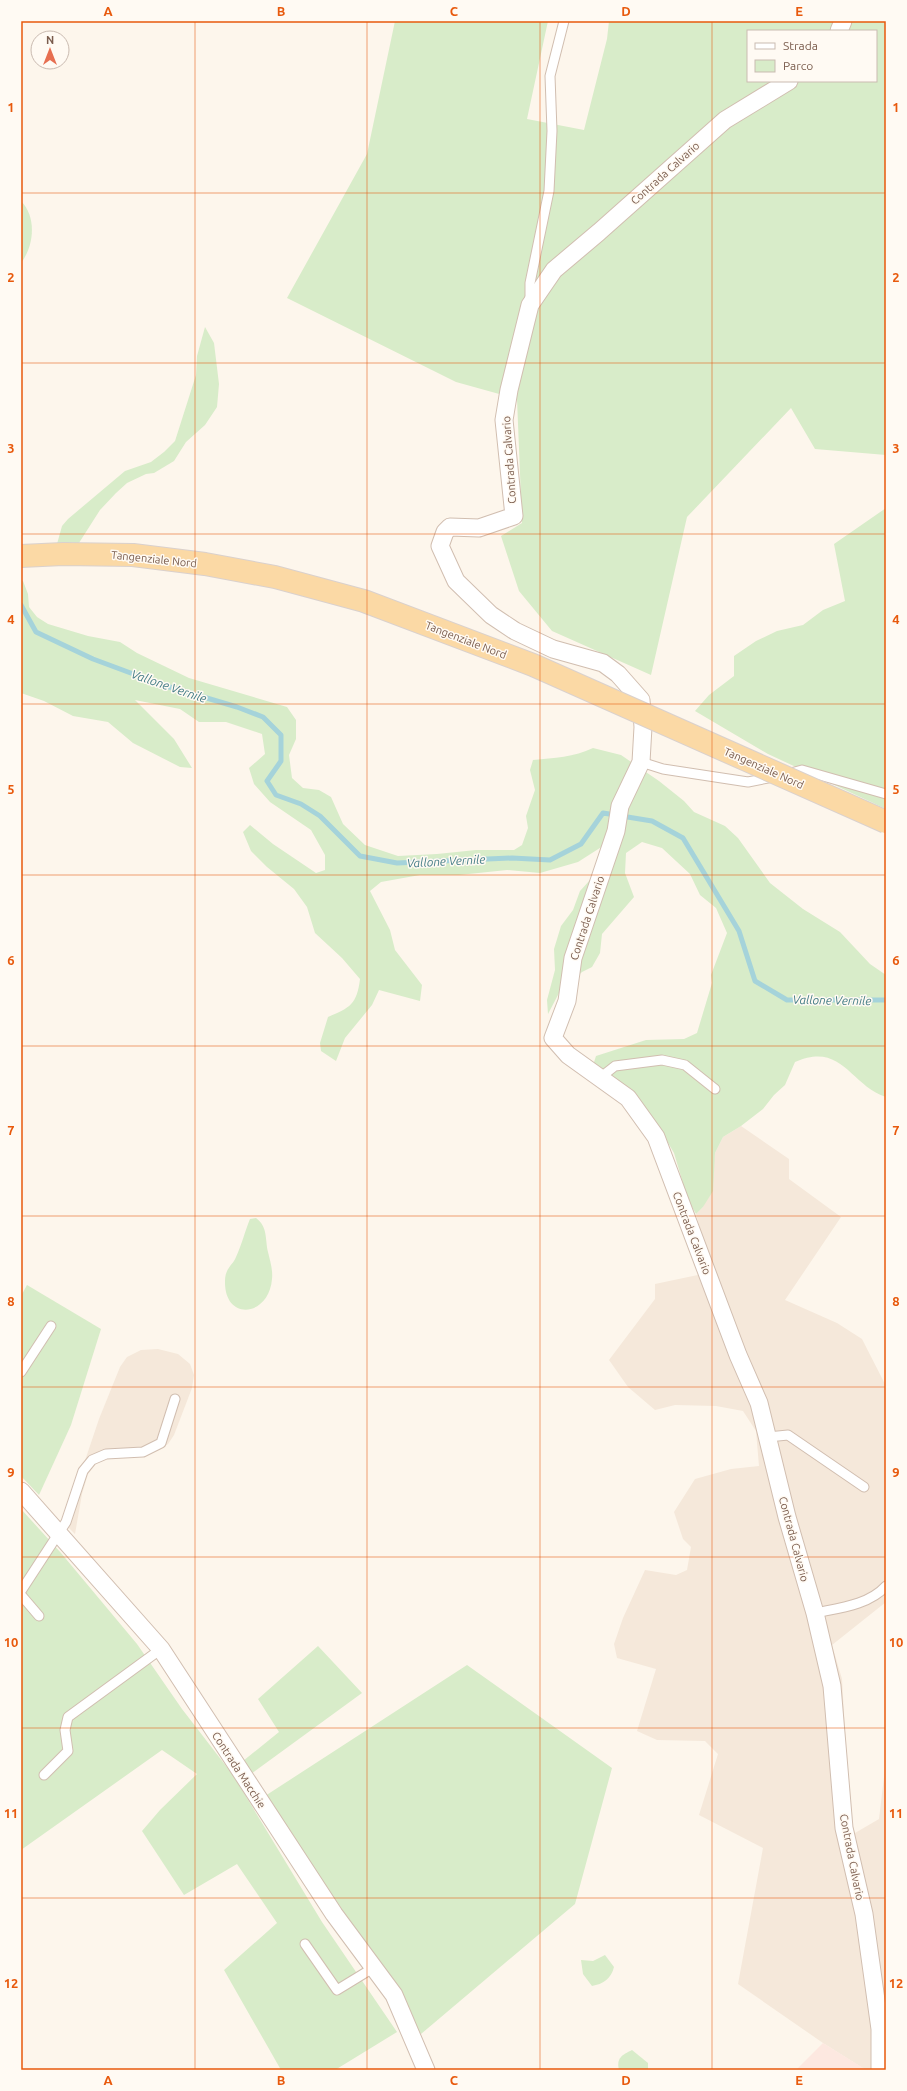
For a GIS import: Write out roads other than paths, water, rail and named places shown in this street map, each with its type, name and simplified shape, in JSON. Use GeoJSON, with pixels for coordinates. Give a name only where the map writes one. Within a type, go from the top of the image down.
{"type":"FeatureCollection","features":[{"type":"Feature","properties":{"kind":"main road","name":"Tangenziale Nord"},"geometry":{"type":"LineString","coordinates":[[21,556],[63,554],[133,555],[191,562],[275,577],[364,601],[533,665],[886,822]]}},
{"type":"Feature","properties":{"kind":"street","name":"Contrada Calvario"},"geometry":{"type":"LineString","coordinates":[[787,82],[725,120],[554,270],[530,305],[509,390],[504,420],[514,516],[479,528],[450,527],[445,532],[440,546],[456,581],[491,615],[515,631],[553,649],[603,663],[618,674],[641,700],[643,727],[641,762],[620,806],[616,831],[573,958],[567,1001],[553,1038],[568,1055],[601,1077],[628,1098],[656,1137],[738,1355],[759,1404],[787,1516],[815,1614],[832,1686],[844,1828],[864,1914],[880,2029],[880,2070]]}},
{"type":"Feature","properties":{"kind":"street","name":"Contrada Macchie"},"geometry":{"type":"LineString","coordinates":[[21,1491],[59,1532],[161,1649],[334,1914],[394,1995],[426,2070]]}},
{"type":"Feature","properties":{"kind":"lane"},"geometry":{"type":"LineString","coordinates":[[530,305],[530,283],[549,191],[552,131],[550,76],[564,21]]}},
{"type":"Feature","properties":{"kind":"lane"},"geometry":{"type":"LineString","coordinates":[[641,762],[664,769],[748,782],[802,770],[886,794]]}},
{"type":"Feature","properties":{"kind":"lane"},"geometry":{"type":"LineString","coordinates":[[601,1077],[615,1066],[662,1060],[685,1065],[715,1089]]}},
{"type":"Feature","properties":{"kind":"lane"},"geometry":{"type":"LineString","coordinates":[[21,1372],[52,1326]]}},
{"type":"Feature","properties":{"kind":"lane"},"geometry":{"type":"LineString","coordinates":[[21,1591],[66,1522],[83,1471],[92,1460],[106,1454],[142,1452],[161,1443],[175,1399]]}},
{"type":"Feature","properties":{"kind":"lane"},"geometry":{"type":"LineString","coordinates":[[768,1437],[788,1435],[864,1487]]}},
{"type":"Feature","properties":{"kind":"lane"},"geometry":{"type":"LineString","coordinates":[[815,1614],[856,1604],[880,1592],[886,1586]]}},
{"type":"Feature","properties":{"kind":"lane"},"geometry":{"type":"LineString","coordinates":[[21,1596],[39,1616]]}},
{"type":"Feature","properties":{"kind":"lane"},"geometry":{"type":"LineString","coordinates":[[44,1775],[68,1751],[65,1730],[68,1717],[161,1649]]}},
{"type":"Feature","properties":{"kind":"lane"},"geometry":{"type":"LineString","coordinates":[[305,1944],[337,1990],[373,1968]]}},
{"type":"Feature","properties":{"kind":"waterway","name":"Vallone Vernile"},"geometry":{"type":"LineString","coordinates":[[21,605],[36,632],[93,659],[163,685],[237,707],[263,717],[281,735],[281,761],[267,781],[276,795],[301,804],[320,816],[360,856],[397,863],[512,858],[550,860],[581,844],[603,813],[652,821],[683,838],[739,931],[755,981],[787,1000],[886,1000]]}}]}
